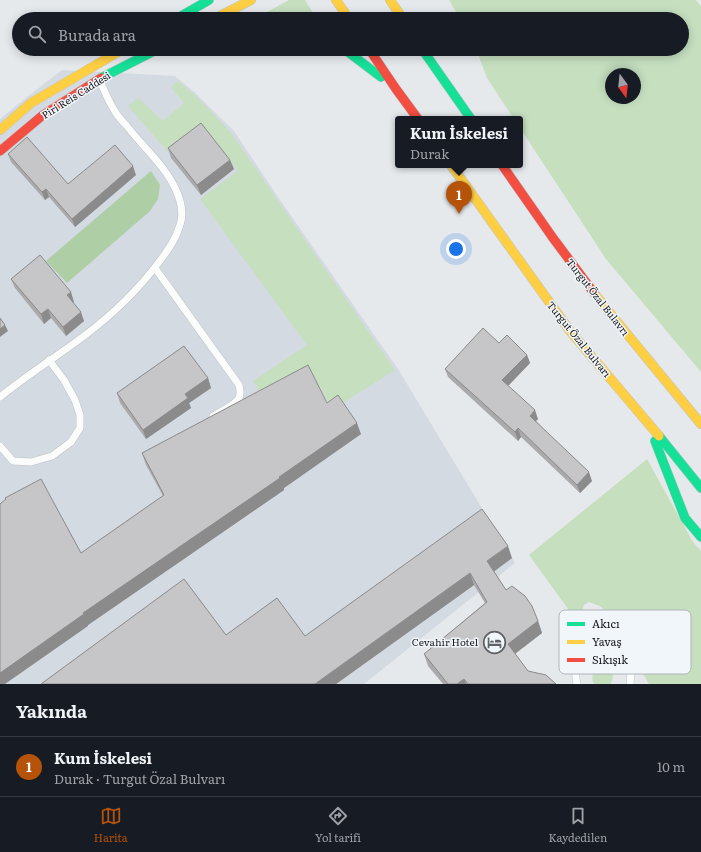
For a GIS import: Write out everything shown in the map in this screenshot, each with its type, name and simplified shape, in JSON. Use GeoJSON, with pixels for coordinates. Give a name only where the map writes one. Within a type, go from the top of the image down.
{"type":"FeatureCollection","features":[{"type":"Feature","properties":{"kind":"main road"},"geometry":{"type":"LineString","coordinates":[[182,12],[193,0]]}},
{"type":"Feature","properties":{"kind":"main road"},"geometry":{"type":"LineString","coordinates":[[188,12],[209,0]]}},
{"type":"Feature","properties":{"kind":"main road"},"geometry":{"type":"LineString","coordinates":[[228,12],[251,0]]}},
{"type":"Feature","properties":{"kind":"main road"},"geometry":{"type":"LineString","coordinates":[[336,0],[344,12]]}},
{"type":"Feature","properties":{"kind":"main road"},"geometry":{"type":"LineString","coordinates":[[390,0],[398,12]]}},
{"type":"Feature","properties":{"kind":"main road","name":"Piri Reis Caddesi"},"geometry":{"type":"LineString","coordinates":[[0,130],[31,103],[112,56]]}},
{"type":"Feature","properties":{"kind":"main road","name":"Piri Reis Caddesi"},"geometry":{"type":"LineString","coordinates":[[0,151],[43,115],[99,79],[144,56]]}},
{"type":"Feature","properties":{"kind":"main road"},"geometry":{"type":"LineString","coordinates":[[353,56],[396,89]]}},
{"type":"Feature","properties":{"kind":"main road"},"geometry":{"type":"LineString","coordinates":[[375,56],[416,116]]}},
{"type":"Feature","properties":{"kind":"main road"},"geometry":{"type":"LineString","coordinates":[[427,56],[468,116]]}},
{"type":"Feature","properties":{"kind":"main road","name":"Turgut Özal Bulvarı"},"geometry":{"type":"LineString","coordinates":[[453,168],[570,331],[647,421],[701,488]]}},
{"type":"Feature","properties":{"kind":"main road","name":"Turgut Özal Bulavrı"},"geometry":{"type":"LineString","coordinates":[[504,168],[553,238],[609,312],[701,424]]}},
{"type":"Feature","properties":{"kind":"main road"},"geometry":{"type":"LineString","coordinates":[[647,421],[685,518],[701,537]]}},
{"type":"Feature","properties":{"kind":"lane"},"geometry":{"type":"LineString","coordinates":[[0,396],[84,336],[110,315],[139,287],[155,268],[173,243],[181,224],[181,202],[171,180],[112,108],[99,79]]}},
{"type":"Feature","properties":{"kind":"lane"},"geometry":{"type":"LineString","coordinates":[[155,268],[240,385],[239,398],[231,405],[205,420]]}},
{"type":"Feature","properties":{"kind":"lane"},"geometry":{"type":"LineString","coordinates":[[0,446],[13,461],[31,462],[52,456],[71,442],[80,428],[80,414],[75,400],[64,380],[50,360]]}},
{"type":"Feature","properties":{"kind":"lane"},"geometry":{"type":"LineString","coordinates":[[576,674],[577,684]]}},
{"type":"Feature","properties":{"kind":"lane"},"geometry":{"type":"LineString","coordinates":[[630,684],[631,674]]}},
{"type":"Feature","properties":{"kind":"shaded area"},"geometry":{"type":"Polygon","coordinates":[[[62,70],[175,76],[194,92],[234,131],[278,197],[398,369],[515,563],[364,684],[0,684],[0,119],[62,70]]]}},
{"type":"Feature","properties":{"kind":"green space"},"geometry":{"type":"Polygon","coordinates":[[[289,0],[305,0],[313,12],[267,12],[289,0]]]}},
{"type":"Feature","properties":{"kind":"green space"},"geometry":{"type":"Polygon","coordinates":[[[449,0],[696,0],[701,6],[701,372],[606,259],[523,133],[523,116],[512,116],[487,78],[479,56],[689,56],[689,12],[456,12],[449,0]]]}},
{"type":"Feature","properties":{"kind":"green space"},"geometry":{"type":"Polygon","coordinates":[[[178,81],[200,100],[231,133],[395,370],[303,428],[328,402],[312,373],[264,398],[253,381],[307,345],[200,199],[238,171],[203,128],[169,153],[128,106],[138,98],[163,121],[184,103],[171,87],[178,81]]]}},
{"type":"Feature","properties":{"kind":"green space"},"geometry":{"type":"Polygon","coordinates":[[[151,171],[160,185],[158,199],[150,211],[67,283],[46,261],[151,171]]]}},
{"type":"Feature","properties":{"kind":"green space"},"geometry":{"type":"Polygon","coordinates":[[[647,459],[693,542],[701,551],[701,684],[649,684],[643,674],[691,674],[691,610],[605,610],[600,606],[589,602],[584,605],[582,610],[569,610],[529,555],[647,459]]]}},
{"type":"Feature","properties":{"kind":"green space"},"geometry":{"type":"Polygon","coordinates":[[[593,674],[612,674],[613,676],[611,684],[594,684],[593,674]]]}},
{"type":"Feature","properties":{"kind":"building"},"geometry":{"type":"Polygon","coordinates":[[[201,123],[230,160],[197,185],[168,148],[201,123]]]}},
{"type":"Feature","properties":{"kind":"building"},"geometry":{"type":"Polygon","coordinates":[[[27,137],[68,184],[115,145],[133,166],[72,219],[46,189],[42,192],[8,154],[27,137]]]}},
{"type":"Feature","properties":{"kind":"building"},"geometry":{"type":"Polygon","coordinates":[[[40,255],[71,292],[67,295],[81,312],[63,327],[48,309],[41,314],[11,279],[40,255]]]}},
{"type":"Feature","properties":{"kind":"building"},"geometry":{"type":"Polygon","coordinates":[[[0,318],[5,325],[0,329],[0,318]]]}},
{"type":"Feature","properties":{"kind":"building"},"geometry":{"type":"Polygon","coordinates":[[[483,328],[499,343],[507,335],[527,355],[502,380],[535,410],[530,416],[589,472],[577,485],[518,428],[515,432],[445,369],[483,328]]]}},
{"type":"Feature","properties":{"kind":"building"},"geometry":{"type":"Polygon","coordinates":[[[184,346],[208,378],[185,394],[188,398],[143,430],[117,393],[184,346]]]}},
{"type":"Feature","properties":{"kind":"building"},"geometry":{"type":"Polygon","coordinates":[[[308,365],[327,403],[338,395],[357,423],[279,477],[280,478],[83,613],[84,614],[0,673],[0,504],[6,499],[5,498],[41,479],[81,553],[164,495],[142,453],[308,365]]]}},
{"type":"Feature","properties":{"kind":"building"},"geometry":{"type":"Polygon","coordinates":[[[482,509],[508,546],[487,561],[506,590],[512,586],[525,596],[532,606],[538,621],[508,644],[528,671],[546,675],[556,684],[468,684],[464,679],[457,684],[448,684],[424,654],[487,602],[470,573],[315,684],[41,684],[184,579],[226,635],[277,598],[305,636],[482,509]]]}},
{"type":"Feature","properties":{"kind":"traffic: fast"},"geometry":{"type":"LineString","coordinates":[[188,12],[209,0]]}},
{"type":"Feature","properties":{"kind":"traffic: fast"},"geometry":{"type":"LineString","coordinates":[[101,78],[144,56]]}},
{"type":"Feature","properties":{"kind":"traffic: fast"},"geometry":{"type":"LineString","coordinates":[[353,56],[381,77]]}},
{"type":"Feature","properties":{"kind":"traffic: fast"},"geometry":{"type":"LineString","coordinates":[[427,56],[469,116]]}},
{"type":"Feature","properties":{"kind":"traffic: fast"},"geometry":{"type":"LineString","coordinates":[[659,436],[701,488]]}},
{"type":"Feature","properties":{"kind":"traffic: fast"},"geometry":{"type":"LineString","coordinates":[[655,441],[685,518],[701,537]]}},
{"type":"Feature","properties":{"kind":"traffic: slow"},"geometry":{"type":"LineString","coordinates":[[228,12],[251,0]]}},
{"type":"Feature","properties":{"kind":"traffic: slow"},"geometry":{"type":"LineString","coordinates":[[336,0],[344,12]]}},
{"type":"Feature","properties":{"kind":"traffic: slow"},"geometry":{"type":"LineString","coordinates":[[390,0],[398,12]]}},
{"type":"Feature","properties":{"kind":"traffic: slow"},"geometry":{"type":"LineString","coordinates":[[0,130],[31,103],[111,56]]}},
{"type":"Feature","properties":{"kind":"traffic: slow"},"geometry":{"type":"LineString","coordinates":[[453,168],[570,331],[659,436]]}},
{"type":"Feature","properties":{"kind":"traffic: slow"},"geometry":{"type":"LineString","coordinates":[[594,293],[701,424]]}},
{"type":"Feature","properties":{"kind":"traffic: jam"},"geometry":{"type":"LineString","coordinates":[[374,56],[416,116]]}},
{"type":"Feature","properties":{"kind":"traffic: jam"},"geometry":{"type":"LineString","coordinates":[[0,151],[43,115],[101,78]]}},
{"type":"Feature","properties":{"kind":"traffic: jam"},"geometry":{"type":"LineString","coordinates":[[504,168],[594,293]]}},
{"type":"Feature","properties":{"kind":"place","name":"Kum İskelesi"},"geometry":{"type":"Point","coordinates":[459,214]}},
{"type":"Feature","properties":{"kind":"place","name":"Cevahir Hotel"},"geometry":{"type":"Point","coordinates":[494,642]}}]}
